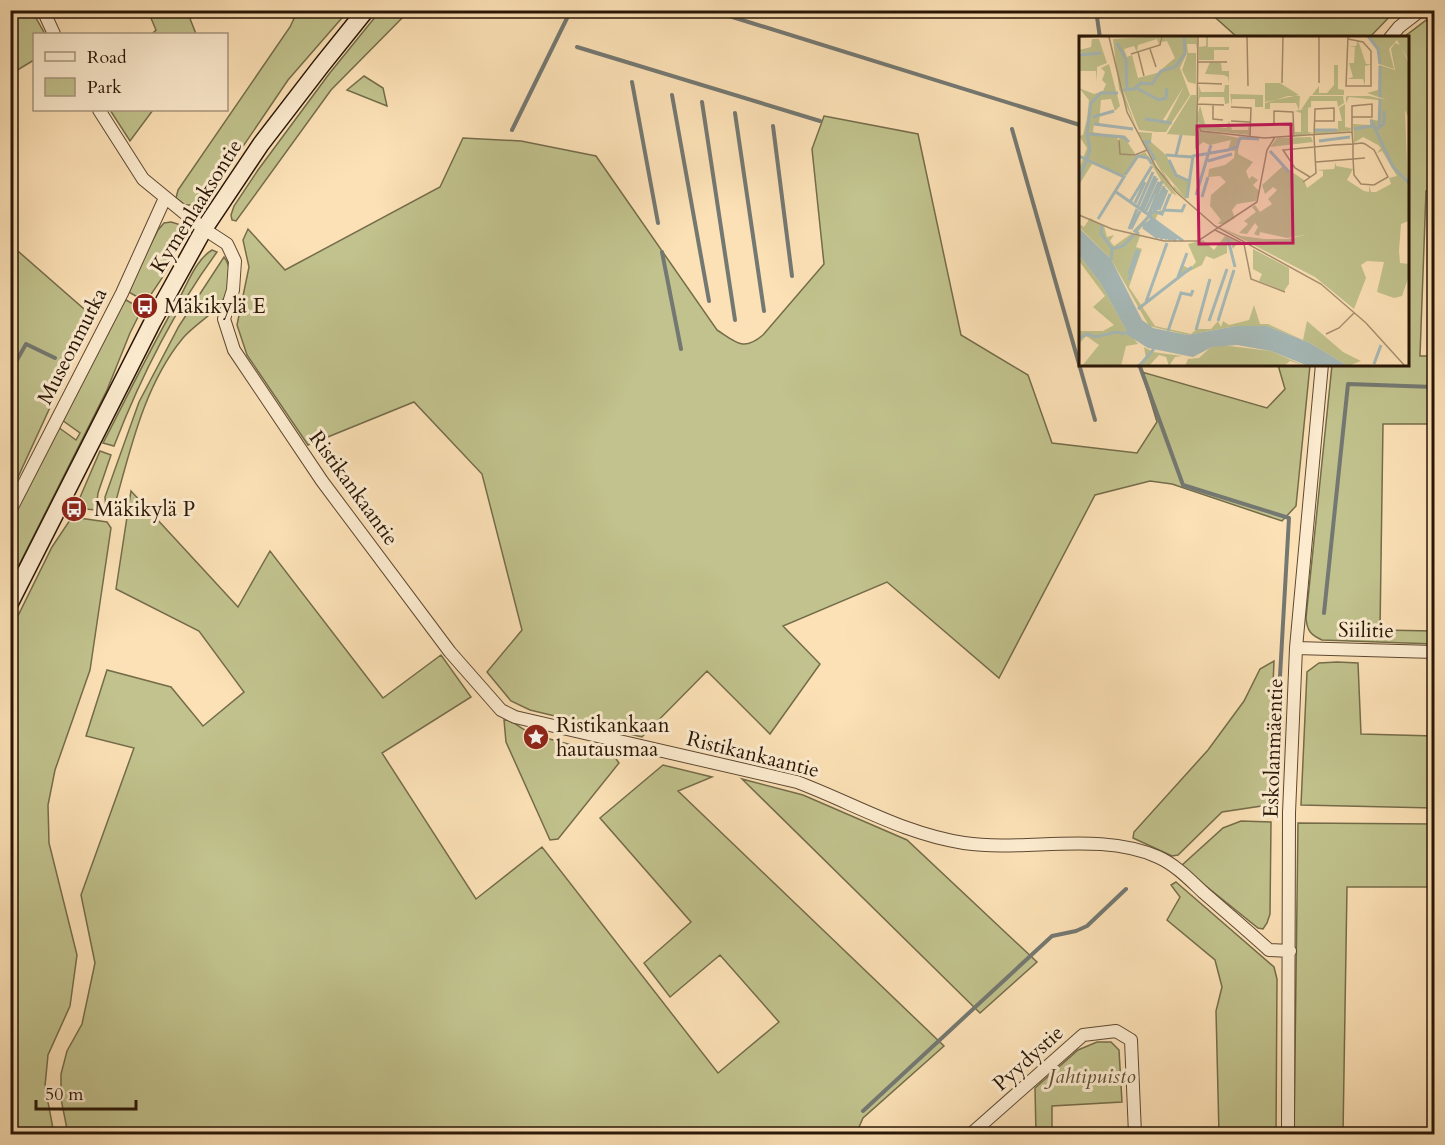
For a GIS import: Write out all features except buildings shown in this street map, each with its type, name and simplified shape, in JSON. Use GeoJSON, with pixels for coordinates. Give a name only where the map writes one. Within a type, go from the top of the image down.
{"type":"FeatureCollection","features":[{"type":"Feature","properties":{"kind":"main road","name":"Kymenlaaksontie"},"geometry":{"type":"LineString","coordinates":[[10,603],[153,321],[204,229],[261,144],[366,10]]}},
{"type":"Feature","properties":{"kind":"street"},"geometry":{"type":"LineString","coordinates":[[43,10],[54,33]]}},
{"type":"Feature","properties":{"kind":"street"},"geometry":{"type":"LineString","coordinates":[[1392,36],[1399,27],[1421,10]]}},
{"type":"Feature","properties":{"kind":"street","name":"Ristikankaantie"},"geometry":{"type":"LineString","coordinates":[[100,111],[143,179],[204,229],[227,244],[235,261],[233,290],[224,319],[234,350],[330,490],[450,652],[501,710],[515,717],[797,782],[874,816],[924,834],[964,843],[1100,844],[1125,846],[1143,851],[1173,865],[1269,951],[1290,951]]}},
{"type":"Feature","properties":{"kind":"street","name":"Museonmutka"},"geometry":{"type":"LineString","coordinates":[[10,511],[122,293],[165,198]]}},
{"type":"Feature","properties":{"kind":"street","name":"Eskolanmäentie"},"geometry":{"type":"LineString","coordinates":[[1288,1134],[1289,813],[1296,648],[1322,366]]}},
{"type":"Feature","properties":{"kind":"street","name":"Siilitie"},"geometry":{"type":"LineString","coordinates":[[1296,648],[1434,652]]}},
{"type":"Feature","properties":{"kind":"street","name":"Pyydystie"},"geometry":{"type":"LineString","coordinates":[[971,1134],[1083,1035],[1116,1031],[1131,1040],[1135,1134]]}},
{"type":"Feature","properties":{"kind":"green space"},"geometry":{"type":"Polygon","coordinates":[[[11,10],[32,11],[44,33],[33,33],[33,61],[11,74],[11,10]]]}},
{"type":"Feature","properties":{"kind":"green space"},"geometry":{"type":"Polygon","coordinates":[[[298,10],[348,11],[288,80],[206,201],[198,205],[185,205],[176,198],[178,190],[290,27],[298,10]]]}},
{"type":"Feature","properties":{"kind":"green space"},"geometry":{"type":"Polygon","coordinates":[[[148,11],[187,11],[196,33],[153,33],[156,30],[148,11]]]}},
{"type":"Feature","properties":{"kind":"green space"},"geometry":{"type":"Polygon","coordinates":[[[380,11],[409,11],[331,90],[236,221],[232,220],[234,206],[258,170],[329,74],[380,11]]]}},
{"type":"Feature","properties":{"kind":"green space"},"geometry":{"type":"Polygon","coordinates":[[[1208,11],[1395,11],[1371,36],[1236,36],[1208,11]]]}},
{"type":"Feature","properties":{"kind":"green space"},"geometry":{"type":"Polygon","coordinates":[[[1434,16],[1434,191],[1426,191],[1420,356],[1434,356],[1434,424],[1383,424],[1380,630],[1434,631],[1434,644],[1322,640],[1310,632],[1306,618],[1332,366],[1409,366],[1409,36],[1405,36],[1434,16]]]}},
{"type":"Feature","properties":{"kind":"green space"},"geometry":{"type":"Polygon","coordinates":[[[364,76],[383,88],[387,106],[347,90],[364,76]]]}},
{"type":"Feature","properties":{"kind":"green space"},"geometry":{"type":"Polygon","coordinates":[[[111,111],[152,111],[130,141],[111,111]]]}},
{"type":"Feature","properties":{"kind":"green space"},"geometry":{"type":"Polygon","coordinates":[[[824,116],[918,134],[961,335],[1028,375],[1052,443],[1137,453],[1157,422],[1142,372],[1267,408],[1285,389],[1278,366],[1310,366],[1296,506],[1282,521],[1172,484],[1150,481],[1095,495],[999,678],[887,582],[783,626],[820,664],[770,734],[707,671],[642,737],[530,710],[511,701],[487,672],[522,630],[482,474],[414,402],[308,445],[247,355],[237,325],[249,267],[243,240],[248,229],[285,270],[440,187],[463,138],[521,141],[596,156],[717,330],[745,344],[763,335],[824,264],[812,149],[824,116]]]}},
{"type":"Feature","properties":{"kind":"green space"},"geometry":{"type":"Polygon","coordinates":[[[164,223],[178,224],[179,244],[164,275],[146,302],[127,291],[158,230],[164,223]]]}},
{"type":"Feature","properties":{"kind":"green space"},"geometry":{"type":"Polygon","coordinates":[[[11,245],[92,316],[18,477],[10,471],[11,245]]]}},
{"type":"Feature","properties":{"kind":"green space"},"geometry":{"type":"Polygon","coordinates":[[[212,250],[217,252],[186,298],[159,345],[114,446],[103,443],[194,270],[212,250]]]}},
{"type":"Feature","properties":{"kind":"green space"},"geometry":{"type":"Polygon","coordinates":[[[224,257],[229,267],[230,278],[224,298],[213,312],[183,338],[169,356],[148,397],[140,419],[114,508],[106,512],[105,497],[139,402],[179,326],[224,257]]]}},
{"type":"Feature","properties":{"kind":"green space"},"geometry":{"type":"Polygon","coordinates":[[[126,300],[142,309],[107,390],[11,581],[11,521],[58,427],[76,440],[80,433],[62,420],[122,303],[126,300]]]}},
{"type":"Feature","properties":{"kind":"green space"},"geometry":{"type":"Polygon","coordinates":[[[100,451],[111,455],[98,493],[96,510],[85,509],[78,502],[100,451]]]}},
{"type":"Feature","properties":{"kind":"green space"},"geometry":{"type":"Polygon","coordinates":[[[131,491],[238,607],[270,551],[383,698],[441,655],[471,697],[382,753],[476,899],[542,847],[718,1073],[779,1022],[720,955],[670,997],[644,963],[691,922],[600,818],[663,765],[712,777],[678,791],[944,1046],[863,1118],[856,1134],[68,1134],[61,1099],[61,1074],[67,1051],[82,1024],[95,963],[81,895],[134,748],[86,736],[107,670],[171,687],[203,726],[244,692],[199,631],[116,589],[131,491]]]}},
{"type":"Feature","properties":{"kind":"green space"},"geometry":{"type":"Polygon","coordinates":[[[72,517],[107,522],[111,528],[90,670],[55,770],[48,805],[49,843],[77,955],[70,1006],[48,1055],[45,1086],[54,1134],[11,1134],[11,630],[52,547],[72,517]]]}},
{"type":"Feature","properties":{"kind":"green space"},"geometry":{"type":"Polygon","coordinates":[[[1274,661],[1268,805],[1222,812],[1178,855],[1172,856],[1133,838],[1134,832],[1208,750],[1244,701],[1260,669],[1274,661]]]}},
{"type":"Feature","properties":{"kind":"green space"},"geometry":{"type":"Polygon","coordinates":[[[1319,663],[1358,663],[1361,734],[1434,736],[1434,808],[1301,805],[1307,672],[1319,663]]]}},
{"type":"Feature","properties":{"kind":"green space"},"geometry":{"type":"Polygon","coordinates":[[[504,720],[545,738],[612,753],[619,763],[558,839],[550,840],[506,742],[504,720]]]}},
{"type":"Feature","properties":{"kind":"green space"},"geometry":{"type":"Polygon","coordinates":[[[742,779],[803,795],[907,840],[1037,962],[980,1013],[742,779]]]}},
{"type":"Feature","properties":{"kind":"green space"},"geometry":{"type":"Polygon","coordinates":[[[1241,821],[1271,822],[1270,914],[1263,929],[1258,928],[1181,866],[1223,828],[1241,821]]]}},
{"type":"Feature","properties":{"kind":"green space"},"geometry":{"type":"Polygon","coordinates":[[[1298,823],[1434,824],[1434,887],[1347,887],[1343,1134],[1294,1134],[1298,823]]]}},
{"type":"Feature","properties":{"kind":"green space"},"geometry":{"type":"Polygon","coordinates":[[[1176,882],[1274,967],[1277,979],[1276,1134],[1219,1134],[1216,1011],[1222,987],[1215,960],[1167,920],[1180,897],[1171,885],[1176,882]]]}},
{"type":"Feature","properties":{"kind":"green space","name":"Jahtipuisto"},"geometry":{"type":"Polygon","coordinates":[[[1097,1042],[1111,1042],[1119,1050],[1122,1102],[1052,1106],[1052,1134],[1036,1134],[1035,1088],[1078,1050],[1097,1042]]]}},
{"type":"Feature","properties":{"kind":"waterway"},"geometry":{"type":"LineString","coordinates":[[512,130],[571,10]]}},
{"type":"Feature","properties":{"kind":"waterway"},"geometry":{"type":"LineString","coordinates":[[710,10],[1079,125]]}},
{"type":"Feature","properties":{"kind":"waterway"},"geometry":{"type":"LineString","coordinates":[[1096,10],[1100,36]]}},
{"type":"Feature","properties":{"kind":"waterway"},"geometry":{"type":"LineString","coordinates":[[577,47],[820,121]]}},
{"type":"Feature","properties":{"kind":"waterway"},"geometry":{"type":"LineString","coordinates":[[632,82],[658,223]]}},
{"type":"Feature","properties":{"kind":"waterway"},"geometry":{"type":"LineString","coordinates":[[672,95],[709,301]]}},
{"type":"Feature","properties":{"kind":"waterway"},"geometry":{"type":"LineString","coordinates":[[702,102],[735,320]]}},
{"type":"Feature","properties":{"kind":"waterway"},"geometry":{"type":"LineString","coordinates":[[735,113],[764,311]]}},
{"type":"Feature","properties":{"kind":"waterway"},"geometry":{"type":"LineString","coordinates":[[773,126],[792,276]]}},
{"type":"Feature","properties":{"kind":"waterway"},"geometry":{"type":"LineString","coordinates":[[1012,129],[1079,364]]}},
{"type":"Feature","properties":{"kind":"waterway"},"geometry":{"type":"LineString","coordinates":[[662,252],[681,349]]}},
{"type":"Feature","properties":{"kind":"waterway"},"geometry":{"type":"LineString","coordinates":[[10,365],[17,360],[26,344],[55,358]]}},
{"type":"Feature","properties":{"kind":"waterway"},"geometry":{"type":"LineString","coordinates":[[1080,366],[1095,420]]}},
{"type":"Feature","properties":{"kind":"waterway"},"geometry":{"type":"LineString","coordinates":[[1140,366],[1183,485],[1289,518],[1273,799]]}},
{"type":"Feature","properties":{"kind":"waterway"},"geometry":{"type":"LineString","coordinates":[[1324,613],[1348,384],[1434,387]]}},
{"type":"Feature","properties":{"kind":"waterway"},"geometry":{"type":"LineString","coordinates":[[863,1111],[1052,936],[1087,926],[1126,889]]}},
{"type":"Feature","properties":{"kind":"place","name":"Mäkikylä E"},"geometry":{"type":"Point","coordinates":[145,306]}},
{"type":"Feature","properties":{"kind":"place","name":"Mäkikylä P"},"geometry":{"type":"Point","coordinates":[74,509]}},
{"type":"Feature","properties":{"kind":"place","name":"Ristikankaan hautausmaa"},"geometry":{"type":"Point","coordinates":[536,737]}}]}
